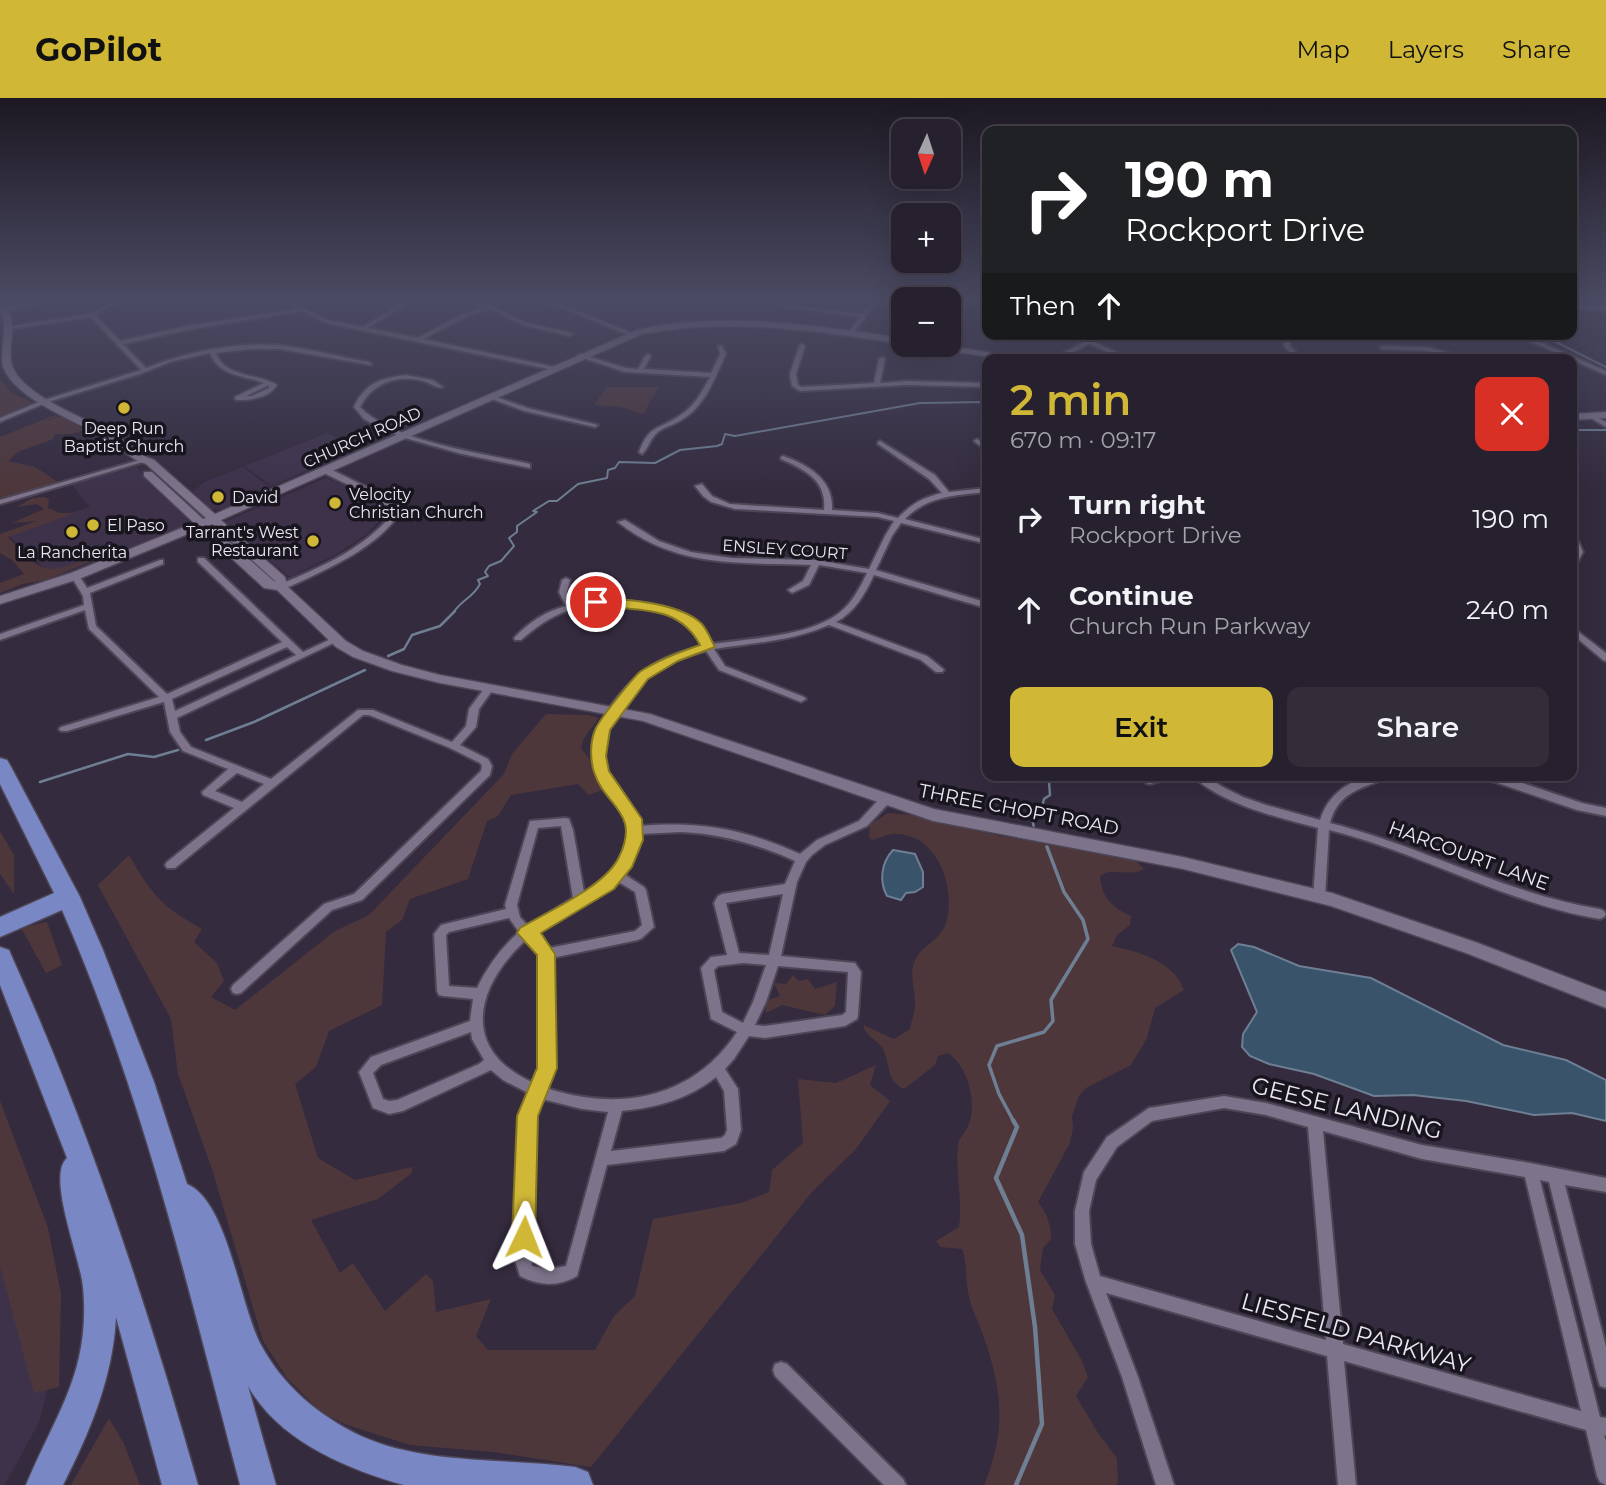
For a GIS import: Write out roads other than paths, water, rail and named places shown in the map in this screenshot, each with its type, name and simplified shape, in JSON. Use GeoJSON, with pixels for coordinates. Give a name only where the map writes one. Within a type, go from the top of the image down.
{"type":"FeatureCollection","features":[{"type":"Feature","properties":{"kind":"highway"},"geometry":{"type":"LineString","coordinates":[[0,765],[68,897],[112,1002],[173,1181],[258,1485]]}},
{"type":"Feature","properties":{"kind":"highway"},"geometry":{"type":"LineString","coordinates":[[0,928],[68,897]]}},
{"type":"Feature","properties":{"kind":"highway"},"geometry":{"type":"LineString","coordinates":[[0,957],[66,1119],[104,1227],[180,1485]]}},
{"type":"Feature","properties":{"kind":"highway"},"geometry":{"type":"LineString","coordinates":[[44,1485],[67,1441],[84,1399],[96,1354],[100,1323],[100,1287],[80,1213],[66,1119]]}},
{"type":"Feature","properties":{"kind":"highway"},"geometry":{"type":"LineString","coordinates":[[173,1181],[208,1233],[235,1322],[253,1365],[273,1392],[294,1412],[346,1446],[405,1468],[575,1485]]}},
{"type":"Feature","properties":{"kind":"main road","name":"THREE CHOPT ROAD"},"geometry":{"type":"LineString","coordinates":[[4,363],[19,382],[46,401],[118,441],[142,461],[150,462],[281,580],[281,587]]}},
{"type":"Feature","properties":{"kind":"main road","name":"CHURCH ROAD"},"geometry":{"type":"LineString","coordinates":[[0,600],[75,576],[213,519],[564,363]]}},
{"type":"Feature","properties":{"kind":"main road"},"geometry":{"type":"LineString","coordinates":[[1577,417],[1606,415]]}},
{"type":"Feature","properties":{"kind":"main road","name":"THREE CHOPT ROAD"},"geometry":{"type":"LineString","coordinates":[[142,461],[140,466],[268,586],[281,587],[336,639],[358,654],[407,671],[615,709],[761,755],[885,800],[964,823],[1183,863],[1319,897],[1472,948],[1606,1000]]}},
{"type":"Feature","properties":{"kind":"street"},"geometry":{"type":"LineString","coordinates":[[138,363],[145,370]]}},
{"type":"Feature","properties":{"kind":"street"},"geometry":{"type":"LineString","coordinates":[[0,420],[46,401],[164,363]]}},
{"type":"Feature","properties":{"kind":"street"},"geometry":{"type":"LineString","coordinates":[[216,363],[224,369],[269,383],[275,388],[253,398],[237,398],[239,394],[269,383]]}},
{"type":"Feature","properties":{"kind":"street"},"geometry":{"type":"LineString","coordinates":[[362,363],[369,364]]}},
{"type":"Feature","properties":{"kind":"street"},"geometry":{"type":"LineString","coordinates":[[522,363],[550,369]]}},
{"type":"Feature","properties":{"kind":"street"},"geometry":{"type":"LineString","coordinates":[[600,363],[640,371],[713,375]]}},
{"type":"Feature","properties":{"kind":"street"},"geometry":{"type":"LineString","coordinates":[[640,371],[644,363]]}},
{"type":"Feature","properties":{"kind":"street"},"geometry":{"type":"LineString","coordinates":[[642,452],[649,433],[691,411],[701,399],[719,363]]}},
{"type":"Feature","properties":{"kind":"street"},"geometry":{"type":"LineString","coordinates":[[797,363],[793,377],[797,388],[963,382],[982,384]]}},
{"type":"Feature","properties":{"kind":"street"},"geometry":{"type":"LineString","coordinates":[[877,384],[881,363]]}},
{"type":"Feature","properties":{"kind":"street"},"geometry":{"type":"LineString","coordinates":[[1583,363],[1606,373]]}},
{"type":"Feature","properties":{"kind":"street"},"geometry":{"type":"LineString","coordinates":[[440,387],[432,382],[403,375],[371,389],[360,398],[357,407],[363,416],[405,435],[527,466]]}},
{"type":"Feature","properties":{"kind":"street"},"geometry":{"type":"LineString","coordinates":[[491,397],[526,410],[595,425]]}},
{"type":"Feature","properties":{"kind":"street"},"geometry":{"type":"LineString","coordinates":[[1591,416],[1606,425]]}},
{"type":"Feature","properties":{"kind":"street"},"geometry":{"type":"LineString","coordinates":[[977,441],[982,445]]}},
{"type":"Feature","properties":{"kind":"street"},"geometry":{"type":"LineString","coordinates":[[880,443],[932,477],[947,494]]}},
{"type":"Feature","properties":{"kind":"street"},"geometry":{"type":"LineString","coordinates":[[783,458],[812,472],[822,483],[829,498],[828,512]]}},
{"type":"Feature","properties":{"kind":"street"},"geometry":{"type":"LineString","coordinates":[[0,502],[142,461]]}},
{"type":"Feature","properties":{"kind":"street"},"geometry":{"type":"LineString","coordinates":[[281,587],[322,569],[377,534],[391,520],[391,507],[384,499],[326,470]]}},
{"type":"Feature","properties":{"kind":"street"},"geometry":{"type":"LineString","coordinates":[[699,486],[704,494],[729,506],[869,514],[982,540]]}},
{"type":"Feature","properties":{"kind":"street"},"geometry":{"type":"LineString","coordinates":[[885,800],[869,819],[823,841],[802,859],[791,888],[767,984],[745,1030],[717,1068],[703,1079],[634,1105],[616,1106],[568,1100],[536,1091],[506,1075],[483,1047],[476,1024],[481,994],[499,958],[526,933],[608,884],[632,851],[634,819],[607,783],[598,756],[602,729],[635,685],[654,668],[673,658],[708,647],[801,631],[828,622],[856,601],[899,519],[912,505],[947,494],[982,490]]}},
{"type":"Feature","properties":{"kind":"street","name":"ENSLEY COURT"},"geometry":{"type":"LineString","coordinates":[[622,522],[661,545],[692,554],[742,562],[816,563],[871,571],[982,604]]}},
{"type":"Feature","properties":{"kind":"street"},"geometry":{"type":"LineString","coordinates":[[201,560],[301,655]]}},
{"type":"Feature","properties":{"kind":"street"},"geometry":{"type":"LineString","coordinates":[[85,592],[160,562]]}},
{"type":"Feature","properties":{"kind":"street"},"geometry":{"type":"LineString","coordinates":[[792,590],[806,583],[816,563]]}},
{"type":"Feature","properties":{"kind":"street"},"geometry":{"type":"LineString","coordinates":[[75,576],[85,592],[92,627],[166,698],[175,732],[187,749],[271,783]]}},
{"type":"Feature","properties":{"kind":"street"},"geometry":{"type":"LineString","coordinates":[[566,580],[563,592],[571,606]]}},
{"type":"Feature","properties":{"kind":"street"},"geometry":{"type":"LineString","coordinates":[[518,638],[540,619],[571,606],[617,601],[671,612],[697,627],[722,668],[801,699]]}},
{"type":"Feature","properties":{"kind":"street"},"geometry":{"type":"LineString","coordinates":[[0,637],[89,606]]}},
{"type":"Feature","properties":{"kind":"street"},"geometry":{"type":"LineString","coordinates":[[828,622],[924,658],[939,670]]}},
{"type":"Feature","properties":{"kind":"street"},"geometry":{"type":"LineString","coordinates":[[1577,634],[1606,658]]}},
{"type":"Feature","properties":{"kind":"street"},"geometry":{"type":"LineString","coordinates":[[172,716],[336,639]]}},
{"type":"Feature","properties":{"kind":"street"},"geometry":{"type":"LineString","coordinates":[[64,729],[166,698],[288,643]]}},
{"type":"Feature","properties":{"kind":"street"},"geometry":{"type":"LineString","coordinates":[[454,746],[471,727],[474,709],[489,688]]}},
{"type":"Feature","properties":{"kind":"street"},"geometry":{"type":"LineString","coordinates":[[171,865],[329,737],[366,711],[454,746],[484,761],[487,766],[486,772],[358,897],[328,907],[237,989]]}},
{"type":"Feature","properties":{"kind":"street"},"geometry":{"type":"LineString","coordinates":[[235,769],[207,792],[242,807]]}},
{"type":"Feature","properties":{"kind":"street","name":"HARCOURT LANE"},"geometry":{"type":"LineString","coordinates":[[1206,781],[1244,802],[1387,843],[1559,907],[1601,914]]}},
{"type":"Feature","properties":{"kind":"street"},"geometry":{"type":"LineString","coordinates":[[1319,897],[1328,809],[1350,789],[1369,781]]}},
{"type":"Feature","properties":{"kind":"street"},"geometry":{"type":"LineString","coordinates":[[1505,781],[1581,807],[1606,812]]}},
{"type":"Feature","properties":{"kind":"street"},"geometry":{"type":"LineString","coordinates":[[579,900],[565,822],[536,823],[532,827],[522,862],[512,898],[511,913],[546,954],[547,1068],[528,1116],[525,1271],[531,1275],[567,1275],[572,1270],[616,1106]]}},
{"type":"Feature","properties":{"kind":"street"},"geometry":{"type":"LineString","coordinates":[[635,831],[667,827],[716,829],[751,838],[802,859]]}},
{"type":"Feature","properties":{"kind":"street"},"geometry":{"type":"LineString","coordinates":[[546,954],[638,935],[648,927],[640,890],[617,875]]}},
{"type":"Feature","properties":{"kind":"street"},"geometry":{"type":"LineString","coordinates":[[734,959],[720,903],[722,899],[791,888]]}},
{"type":"Feature","properties":{"kind":"street"},"geometry":{"type":"LineString","coordinates":[[481,994],[443,991],[440,934],[445,928],[511,913]]}},
{"type":"Feature","properties":{"kind":"street"},"geometry":{"type":"LineString","coordinates":[[734,959],[851,967],[855,972],[852,1015],[845,1020],[765,1032],[745,1030],[716,1015],[706,973],[709,965],[715,961],[734,959]]}},
{"type":"Feature","properties":{"kind":"street"},"geometry":{"type":"LineString","coordinates":[[476,1024],[371,1065],[366,1072],[378,1103],[389,1108],[398,1106],[484,1068],[493,1061]]}},
{"type":"Feature","properties":{"kind":"street"},"geometry":{"type":"LineString","coordinates":[[603,1159],[724,1143],[731,1139],[734,1130],[731,1089],[717,1068]]}},
{"type":"Feature","properties":{"kind":"street","name":"GEESE LANDING"},"geometry":{"type":"LineString","coordinates":[[1165,1485],[1083,1244],[1082,1211],[1089,1177],[1112,1142],[1149,1115],[1224,1102],[1266,1109],[1315,1125],[1422,1152],[1606,1185]]}},
{"type":"Feature","properties":{"kind":"street"},"geometry":{"type":"LineString","coordinates":[[1315,1125],[1347,1485]]}},
{"type":"Feature","properties":{"kind":"street"},"geometry":{"type":"LineString","coordinates":[[1530,1170],[1599,1425],[1606,1476]]}},
{"type":"Feature","properties":{"kind":"street"},"geometry":{"type":"LineString","coordinates":[[1555,1175],[1606,1380]]}},
{"type":"Feature","properties":{"kind":"street","name":"LIESFELD PARKWAY"},"geometry":{"type":"LineString","coordinates":[[1094,1282],[1599,1425]]}},
{"type":"Feature","properties":{"kind":"street"},"geometry":{"type":"LineString","coordinates":[[781,1370],[897,1485]]}},
{"type":"Feature","properties":{"kind":"water"},"geometry":{"type":"Polygon","coordinates":[[[893,850],[915,854],[923,872],[923,887],[906,893],[901,900],[887,896],[883,884],[882,872],[893,850]]]}},
{"type":"Feature","properties":{"kind":"water"},"geometry":{"type":"Polygon","coordinates":[[[1238,944],[1254,947],[1299,966],[1371,978],[1503,1045],[1566,1060],[1606,1080],[1606,1121],[1572,1113],[1534,1115],[1466,1101],[1413,1095],[1374,1096],[1314,1074],[1269,1064],[1250,1056],[1242,1047],[1243,1034],[1257,1012],[1231,950],[1238,944]]]}},
{"type":"Feature","properties":{"kind":"waterway"},"geometry":{"type":"LineString","coordinates":[[1597,363],[1606,367]]}},
{"type":"Feature","properties":{"kind":"waterway"},"geometry":{"type":"LineString","coordinates":[[454,612],[477,589],[480,584],[478,580],[488,576],[485,572],[489,566],[501,561],[514,546],[509,538],[517,532],[517,526],[537,512],[533,511],[549,501],[557,501],[578,484],[607,478],[608,470],[615,468],[619,462],[655,463],[680,450],[722,444],[725,434],[735,436],[920,403],[982,402]]}},
{"type":"Feature","properties":{"kind":"waterway"},"geometry":{"type":"LineString","coordinates":[[1577,430],[1606,430]]}},
{"type":"Feature","properties":{"kind":"waterway"},"geometry":{"type":"LineString","coordinates":[[388,656],[404,649],[412,635],[440,626],[454,612]]}},
{"type":"Feature","properties":{"kind":"waterway"},"geometry":{"type":"LineString","coordinates":[[206,740],[254,722],[365,670]]}},
{"type":"Feature","properties":{"kind":"waterway"},"geometry":{"type":"LineString","coordinates":[[40,782],[128,754],[154,757],[178,750]]}},
{"type":"Feature","properties":{"kind":"waterway"},"geometry":{"type":"LineString","coordinates":[[1034,829],[1032,816],[1040,815],[1044,799],[1050,795],[1050,781]]}},
{"type":"Feature","properties":{"kind":"waterway"},"geometry":{"type":"LineString","coordinates":[[1014,1122],[999,1094],[989,1065],[997,1046],[1044,1032],[1053,1021],[1051,1000],[1088,939],[1083,920],[1064,892],[1047,847]]}},
{"type":"Feature","properties":{"kind":"waterway"},"geometry":{"type":"LineString","coordinates":[[1013,1120],[1017,1127],[996,1178],[1022,1235],[1035,1327],[1042,1424],[1016,1485]]}},
{"type":"Feature","properties":{"kind":"place","name":"Deep Run Baptist Church"},"geometry":{"type":"Point","coordinates":[124,408]}},
{"type":"Feature","properties":{"kind":"place","name":"David"},"geometry":{"type":"Point","coordinates":[218,497]}},
{"type":"Feature","properties":{"kind":"place","name":"Velocity Christian Church"},"geometry":{"type":"Point","coordinates":[335,503]}},
{"type":"Feature","properties":{"kind":"place","name":"El Paso"},"geometry":{"type":"Point","coordinates":[93,525]}},
{"type":"Feature","properties":{"kind":"place","name":"La Rancherita"},"geometry":{"type":"Point","coordinates":[72,532]}},
{"type":"Feature","properties":{"kind":"place","name":"Tarrant's West Restaurant"},"geometry":{"type":"Point","coordinates":[313,541]}}]}
